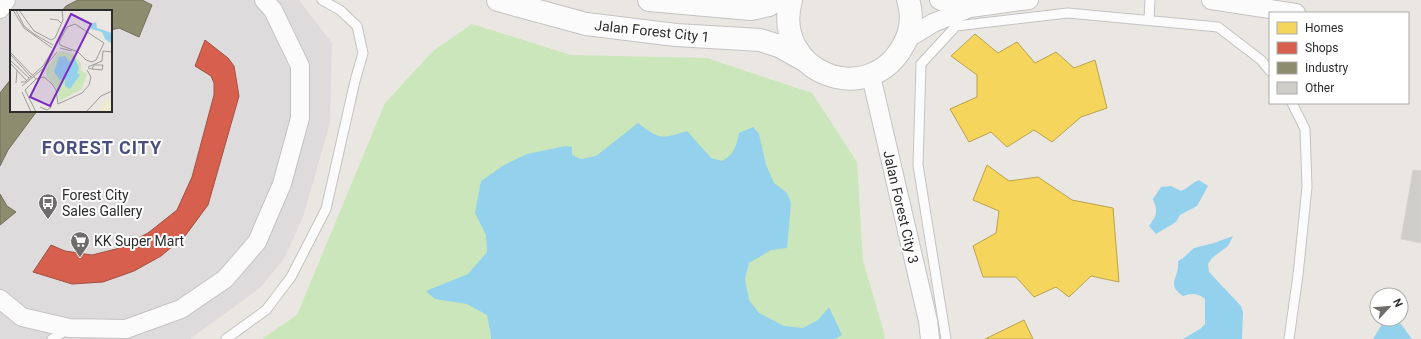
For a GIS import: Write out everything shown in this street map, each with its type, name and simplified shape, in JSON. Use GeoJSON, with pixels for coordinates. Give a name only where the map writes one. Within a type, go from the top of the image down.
{"type":"FeatureCollection","features":[{"type":"Feature","properties":{"kind":"street"},"geometry":{"type":"LineString","coordinates":[[0,9],[6,0]]}},
{"type":"Feature","properties":{"kind":"street"},"geometry":{"type":"LineString","coordinates":[[0,299],[22,317],[69,328],[126,329],[181,309],[225,279],[257,242],[282,184],[300,118],[300,66],[273,10],[264,0]]}},
{"type":"Feature","properties":{"kind":"street","name":"Jalan Forest City 1"},"geometry":{"type":"LineString","coordinates":[[498,0],[586,24],[676,35],[760,40],[779,46],[804,60],[819,71],[835,78],[854,80],[871,76]]}},
{"type":"Feature","properties":{"kind":"street"},"geometry":{"type":"LineString","coordinates":[[649,0],[750,10],[778,0]]}},
{"type":"Feature","properties":{"kind":"street"},"geometry":{"type":"LineString","coordinates":[[791,0],[788,9],[788,28],[794,45],[804,60]]}},
{"type":"Feature","properties":{"kind":"street"},"geometry":{"type":"LineString","coordinates":[[871,76],[886,67],[899,54],[907,39],[911,21],[908,0]]}},
{"type":"Feature","properties":{"kind":"street"},"geometry":{"type":"LineString","coordinates":[[938,0],[953,6],[970,8]]}},
{"type":"Feature","properties":{"kind":"street"},"geometry":{"type":"LineString","coordinates":[[907,39],[933,23],[970,8],[1029,0]]}},
{"type":"Feature","properties":{"kind":"street"},"geometry":{"type":"LineString","coordinates":[[1210,0],[1289,12]]}},
{"type":"Feature","properties":{"kind":"street","name":"Jalan Forest City 3"},"geometry":{"type":"LineString","coordinates":[[871,76],[928,321],[930,339]]}},
{"type":"Feature","properties":{"kind":"lane"},"geometry":{"type":"LineString","coordinates":[[226,339],[266,310],[291,277],[326,209],[363,53],[357,26],[340,10],[322,0]]}},
{"type":"Feature","properties":{"kind":"lane"},"geometry":{"type":"LineString","coordinates":[[1149,20],[1150,0]]}},
{"type":"Feature","properties":{"kind":"lane"},"geometry":{"type":"LineString","coordinates":[[946,339],[918,165],[921,64],[956,26],[1068,13],[1218,27],[1260,60],[1269,70]]}},
{"type":"Feature","properties":{"kind":"lane"},"geometry":{"type":"LineString","coordinates":[[1289,339],[1298,275],[1307,187],[1305,129],[1292,104]]}},
{"type":"Feature","properties":{"kind":"lane"},"geometry":{"type":"LineString","coordinates":[[52,339],[69,328]]}},
{"type":"Feature","properties":{"kind":"shaded area"},"geometry":{"type":"Polygon","coordinates":[[[0,0],[299,0],[332,43],[330,123],[303,217],[284,259],[260,288],[190,339],[0,339],[0,0]]]}},
{"type":"Feature","properties":{"kind":"green space"},"geometry":{"type":"Polygon","coordinates":[[[472,24],[571,55],[707,58],[812,93],[857,162],[863,261],[885,336],[884,339],[262,339],[297,315],[385,103],[433,51],[472,24]]]}},
{"type":"Feature","properties":{"kind":"water"},"geometry":{"type":"Polygon","coordinates":[[[638,123],[651,133],[661,136],[671,136],[687,131],[711,158],[722,161],[730,156],[736,146],[739,133],[753,127],[759,134],[766,165],[774,183],[787,193],[791,203],[787,248],[771,250],[749,263],[745,279],[749,300],[759,313],[784,326],[803,328],[818,320],[829,307],[842,335],[835,339],[491,339],[487,315],[467,304],[435,299],[426,291],[468,274],[487,252],[486,235],[475,213],[481,181],[504,165],[527,154],[566,146],[572,147],[572,155],[581,159],[596,156],[638,123]]]}},
{"type":"Feature","properties":{"kind":"water"},"geometry":{"type":"Polygon","coordinates":[[[1199,180],[1208,186],[1197,206],[1180,215],[1176,222],[1156,234],[1149,226],[1156,213],[1156,207],[1153,199],[1161,187],[1171,186],[1181,191],[1199,180]]]}},
{"type":"Feature","properties":{"kind":"water"},"geometry":{"type":"Polygon","coordinates":[[[1233,236],[1228,246],[1212,258],[1208,264],[1209,272],[1241,306],[1243,312],[1242,339],[1183,339],[1200,329],[1205,324],[1205,299],[1195,294],[1183,296],[1175,288],[1174,280],[1177,272],[1178,261],[1194,248],[1233,236]]]}},
{"type":"Feature","properties":{"kind":"water"},"geometry":{"type":"Polygon","coordinates":[[[1380,327],[1403,327],[1412,339],[1373,339],[1380,327]]]}},
{"type":"Feature","properties":{"kind":"building: Homes"},"geometry":{"type":"Polygon","coordinates":[[[975,34],[998,53],[1017,42],[1035,63],[1056,52],[1074,68],[1095,60],[1107,108],[1081,117],[1052,142],[1034,130],[1007,147],[991,132],[969,142],[950,109],[977,97],[977,75],[951,56],[975,34]]]}},
{"type":"Feature","properties":{"kind":"building: Homes"},"geometry":{"type":"Polygon","coordinates":[[[987,165],[1009,181],[1038,177],[1072,200],[1113,208],[1119,282],[1091,276],[1069,297],[1056,287],[1034,297],[1016,277],[983,277],[973,246],[996,233],[999,211],[973,200],[987,165]]]}},
{"type":"Feature","properties":{"kind":"building: Homes"},"geometry":{"type":"Polygon","coordinates":[[[1024,320],[1033,339],[985,339],[1024,320]]]}},
{"type":"Feature","properties":{"kind":"building: Shops"},"geometry":{"type":"Polygon","coordinates":[[[205,40],[228,58],[234,66],[239,96],[208,205],[185,236],[161,256],[134,271],[103,282],[72,284],[33,272],[51,245],[65,251],[92,255],[116,249],[148,233],[177,210],[192,177],[214,95],[214,83],[211,76],[195,66],[205,40]]]}},
{"type":"Feature","properties":{"kind":"building: Industry"},"geometry":{"type":"Polygon","coordinates":[[[78,0],[142,0],[152,5],[139,37],[119,28],[112,30],[112,10],[63,10],[66,6],[78,0]]]}},
{"type":"Feature","properties":{"kind":"building: Industry"},"geometry":{"type":"Polygon","coordinates":[[[10,80],[10,112],[36,112],[8,150],[0,166],[0,93],[10,80]]]}},
{"type":"Feature","properties":{"kind":"building: Industry"},"geometry":{"type":"Polygon","coordinates":[[[0,194],[7,206],[16,212],[0,225],[0,194]]]}},
{"type":"Feature","properties":{"kind":"building: Other"},"geometry":{"type":"Polygon","coordinates":[[[1413,170],[1421,171],[1421,243],[1401,239],[1413,170]]]}},
{"type":"Feature","properties":{"kind":"place","name":"Forest City Sales Gallery"},"geometry":{"type":"Point","coordinates":[48,220]}},
{"type":"Feature","properties":{"kind":"place","name":"KK Super Mart"},"geometry":{"type":"Point","coordinates":[80,258]}},
{"type":"Feature","properties":{"kind":"district","name":"FOREST CITY"},"geometry":{"type":"Point","coordinates":[102,148]}}]}
